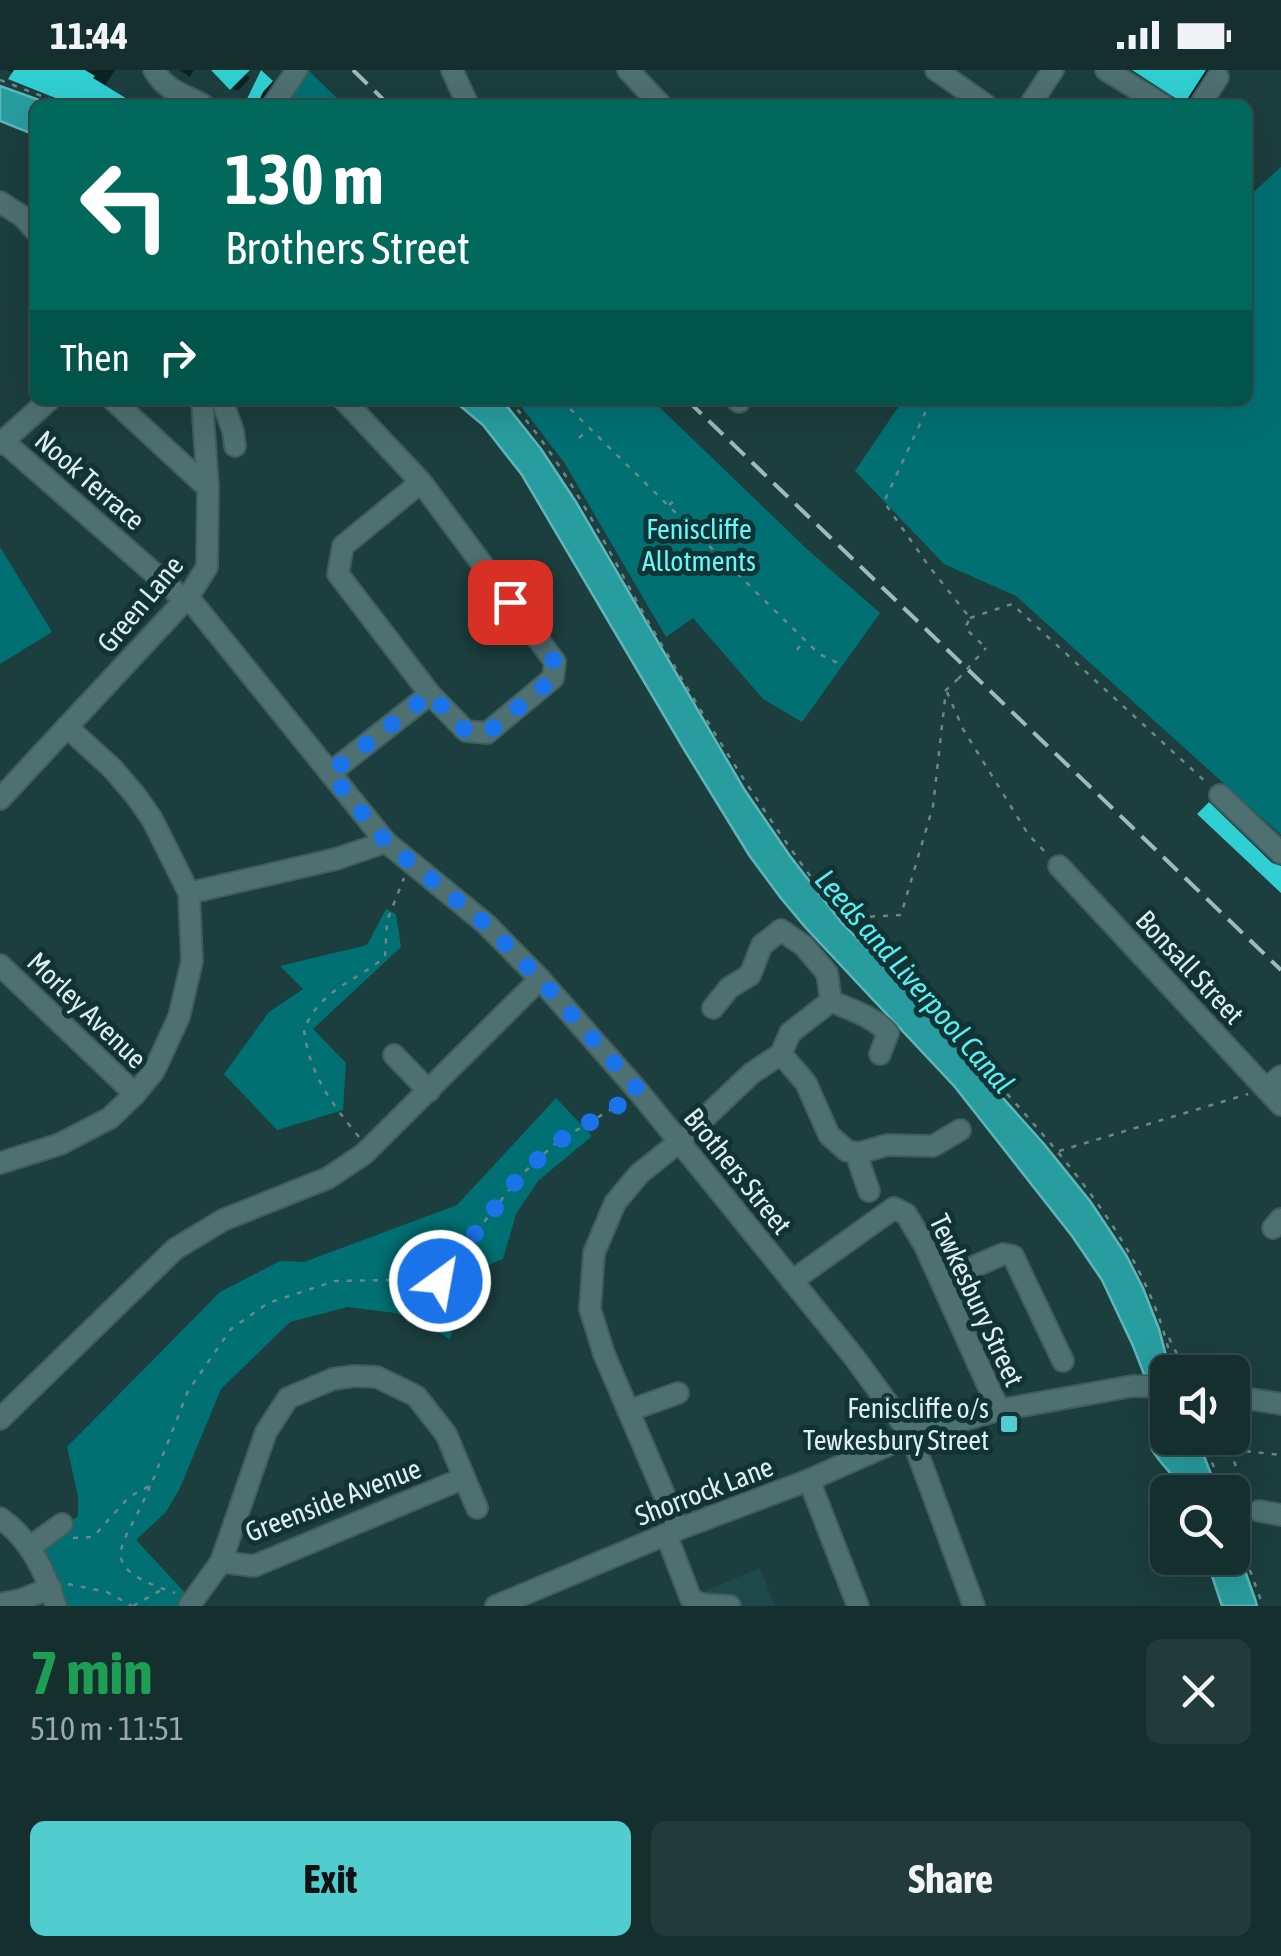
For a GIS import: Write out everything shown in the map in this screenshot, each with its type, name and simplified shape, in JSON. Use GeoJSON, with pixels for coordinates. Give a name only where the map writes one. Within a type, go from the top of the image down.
{"type":"FeatureCollection","features":[{"type":"Feature","properties":{"kind":"street"},"geometry":{"type":"LineString","coordinates":[[154,70],[172,91],[192,100]]}},
{"type":"Feature","properties":{"kind":"street"},"geometry":{"type":"LineString","coordinates":[[276,100],[297,70]]}},
{"type":"Feature","properties":{"kind":"street"},"geometry":{"type":"LineString","coordinates":[[452,70],[466,100]]}},
{"type":"Feature","properties":{"kind":"street"},"geometry":{"type":"LineString","coordinates":[[628,70],[656,100]]}},
{"type":"Feature","properties":{"kind":"street"},"geometry":{"type":"LineString","coordinates":[[1033,100],[1053,70]]}},
{"type":"Feature","properties":{"kind":"street"},"geometry":{"type":"LineString","coordinates":[[1106,70],[1155,100]]}},
{"type":"Feature","properties":{"kind":"street"},"geometry":{"type":"LineString","coordinates":[[947,73],[980,100]]}},
{"type":"Feature","properties":{"kind":"street"},"geometry":{"type":"LineString","coordinates":[[1203,100],[1218,77]]}},
{"type":"Feature","properties":{"kind":"street"},"geometry":{"type":"LineString","coordinates":[[0,202],[30,225]]}},
{"type":"Feature","properties":{"kind":"street"},"geometry":{"type":"LineString","coordinates":[[1,443],[43,405]]}},
{"type":"Feature","properties":{"kind":"street"},"geometry":{"type":"LineString","coordinates":[[118,405],[208,488]]}},
{"type":"Feature","properties":{"kind":"street","name":"Green Lane"},"geometry":{"type":"LineString","coordinates":[[0,799],[188,597],[207,567],[208,488],[202,405]]}},
{"type":"Feature","properties":{"kind":"street"},"geometry":{"type":"LineString","coordinates":[[224,405],[235,446]]}},
{"type":"Feature","properties":{"kind":"street"},"geometry":{"type":"LineString","coordinates":[[349,405],[421,482],[555,662],[554,678],[487,733],[466,731],[430,694],[338,574],[343,546],[421,482]]}},
{"type":"Feature","properties":{"kind":"street","name":"Nook Terrace"},"geometry":{"type":"LineString","coordinates":[[1,443],[179,595],[188,597]]}},
{"type":"Feature","properties":{"kind":"street","name":"Brothers Street"},"geometry":{"type":"LineString","coordinates":[[188,597],[386,842],[486,924],[640,1092],[854,1358],[911,1435],[974,1606]]}},
{"type":"Feature","properties":{"kind":"street"},"geometry":{"type":"LineString","coordinates":[[330,773],[430,694]]}},
{"type":"Feature","properties":{"kind":"street"},"geometry":{"type":"LineString","coordinates":[[0,1163],[76,1136],[110,1118],[135,1094],[154,1072],[179,1016],[192,961],[189,894],[152,819],[112,768],[67,727]]}},
{"type":"Feature","properties":{"kind":"street"},"geometry":{"type":"LineString","coordinates":[[1220,795],[1281,853]]}},
{"type":"Feature","properties":{"kind":"street"},"geometry":{"type":"LineString","coordinates":[[189,894],[336,859],[386,842]]}},
{"type":"Feature","properties":{"kind":"street","name":"Bonsall Street"},"geometry":{"type":"LineString","coordinates":[[1059,866],[1273,1082],[1281,1105]]}},
{"type":"Feature","properties":{"kind":"street"},"geometry":{"type":"LineString","coordinates":[[714,1008],[730,988],[750,974],[762,946],[782,930],[804,946],[827,973],[831,1002]]}},
{"type":"Feature","properties":{"kind":"street","name":"Morley Avenue"},"geometry":{"type":"LineString","coordinates":[[0,965],[135,1094]]}},
{"type":"Feature","properties":{"kind":"street"},"geometry":{"type":"LineString","coordinates":[[0,1419],[175,1249],[222,1220],[328,1178],[369,1150],[540,979]]}},
{"type":"Feature","properties":{"kind":"street"},"geometry":{"type":"LineString","coordinates":[[730,1606],[701,1604],[691,1599],[672,1532],[590,1308],[594,1253],[614,1203],[639,1174],[752,1073],[781,1054],[790,1032],[831,1002]]}},
{"type":"Feature","properties":{"kind":"street"},"geometry":{"type":"LineString","coordinates":[[831,1002],[884,1028],[888,1034],[880,1054]]}},
{"type":"Feature","properties":{"kind":"street"},"geometry":{"type":"LineString","coordinates":[[781,1054],[806,1083],[830,1135],[846,1151],[859,1153],[887,1145],[933,1146],[960,1130]]}},
{"type":"Feature","properties":{"kind":"street"},"geometry":{"type":"LineString","coordinates":[[394,1055],[429,1090]]}},
{"type":"Feature","properties":{"kind":"street"},"geometry":{"type":"LineString","coordinates":[[859,1153],[870,1190]]}},
{"type":"Feature","properties":{"kind":"street","name":"Tewkesbury Street"},"geometry":{"type":"LineString","coordinates":[[792,1281],[894,1208],[906,1214],[926,1246],[998,1410]]}},
{"type":"Feature","properties":{"kind":"street"},"geometry":{"type":"LineString","coordinates":[[940,1281],[1003,1254],[1013,1256],[1063,1361]]}},
{"type":"Feature","properties":{"kind":"street","name":"Greenside Avenue"},"geometry":{"type":"LineString","coordinates":[[191,1603],[221,1562],[266,1432],[288,1398],[333,1378],[377,1376],[416,1396],[446,1434],[478,1508]]}},
{"type":"Feature","properties":{"kind":"street","name":"Shorrock Lane"},"geometry":{"type":"LineString","coordinates":[[496,1606],[911,1435],[998,1410],[1150,1382]]}},
{"type":"Feature","properties":{"kind":"street"},"geometry":{"type":"LineString","coordinates":[[628,1411],[678,1393]]}},
{"type":"Feature","properties":{"kind":"street"},"geometry":{"type":"LineString","coordinates":[[1250,1399],[1281,1404]]}},
{"type":"Feature","properties":{"kind":"street","name":"Greenside Avenue"},"geometry":{"type":"LineString","coordinates":[[221,1562],[254,1566],[464,1478]]}},
{"type":"Feature","properties":{"kind":"street"},"geometry":{"type":"LineString","coordinates":[[809,1480],[858,1606]]}},
{"type":"Feature","properties":{"kind":"street"},"geometry":{"type":"LineString","coordinates":[[1260,1511],[1281,1515]]}},
{"type":"Feature","properties":{"kind":"street"},"geometry":{"type":"LineString","coordinates":[[0,1518],[30,1547],[56,1592],[0,1604]]}},
{"type":"Feature","properties":{"kind":"street"},"geometry":{"type":"LineString","coordinates":[[30,1547],[64,1531]]}},
{"type":"Feature","properties":{"kind":"path"},"geometry":{"type":"LineString","coordinates":[[0,80],[51,100]]}},
{"type":"Feature","properties":{"kind":"path"},"geometry":{"type":"LineString","coordinates":[[513,405],[582,503],[747,785],[790,848],[844,918],[1058,1152],[1120,1237],[1150,1290],[1177,1355]]}},
{"type":"Feature","properties":{"kind":"path"},"geometry":{"type":"LineString","coordinates":[[567,405],[804,640],[819,654],[842,665]]}},
{"type":"Feature","properties":{"kind":"path"},"geometry":{"type":"LineString","coordinates":[[929,405],[884,502],[970,618]]}},
{"type":"Feature","properties":{"kind":"path"},"geometry":{"type":"LineString","coordinates":[[580,438],[590,430]]}},
{"type":"Feature","properties":{"kind":"path"},"geometry":{"type":"LineString","coordinates":[[668,506],[678,498]]}},
{"type":"Feature","properties":{"kind":"path"},"geometry":{"type":"LineString","coordinates":[[844,918],[900,915],[934,806],[946,690],[986,648],[965,628],[970,618],[1012,604],[1220,795]]}},
{"type":"Feature","properties":{"kind":"path"},"geometry":{"type":"LineString","coordinates":[[797,650],[804,640]]}},
{"type":"Feature","properties":{"kind":"path"},"geometry":{"type":"LineString","coordinates":[[946,690],[963,729],[1028,834],[1059,866]]}},
{"type":"Feature","properties":{"kind":"path"},"geometry":{"type":"LineString","coordinates":[[369,1150],[327,1097],[304,1030],[327,996],[385,958],[387,922],[412,863]]}},
{"type":"Feature","properties":{"kind":"path"},"geometry":{"type":"LineString","coordinates":[[1058,1152],[1273,1082]]}},
{"type":"Feature","properties":{"kind":"path"},"geometry":{"type":"LineString","coordinates":[[393,1280],[470,1240],[520,1176],[557,1142],[640,1092]]}},
{"type":"Feature","properties":{"kind":"path"},"geometry":{"type":"LineString","coordinates":[[191,1603],[128,1573],[120,1550],[188,1391],[231,1329],[268,1302],[335,1280],[393,1280],[416,1290],[436,1308],[444,1254]]}},
{"type":"Feature","properties":{"kind":"path"},"geometry":{"type":"LineString","coordinates":[[1166,1335],[1168,1355]]}},
{"type":"Feature","properties":{"kind":"path"},"geometry":{"type":"LineString","coordinates":[[1250,1451],[1281,1454]]}},
{"type":"Feature","properties":{"kind":"path"},"geometry":{"type":"LineString","coordinates":[[1232,1455],[1248,1504],[1260,1511]]}},
{"type":"Feature","properties":{"kind":"path"},"geometry":{"type":"LineString","coordinates":[[64,1531],[92,1537],[129,1497],[151,1485]]}},
{"type":"Feature","properties":{"kind":"path"},"geometry":{"type":"LineString","coordinates":[[1250,1570],[1263,1606]]}},
{"type":"Feature","properties":{"kind":"path"},"geometry":{"type":"LineString","coordinates":[[56,1592],[78,1584],[107,1592],[132,1606],[162,1589]]}},
{"type":"Feature","properties":{"kind":"shaded area"},"geometry":{"type":"Polygon","coordinates":[[[0,86],[39,100],[30,100],[30,133],[0,121],[0,86]]]}},
{"type":"Feature","properties":{"kind":"shaded area"},"geometry":{"type":"Polygon","coordinates":[[[459,405],[506,405],[541,449],[744,789],[790,856],[841,922],[1044,1144],[1090,1201],[1126,1255],[1159,1329],[1166,1355],[1150,1355],[1150,1389],[1102,1280],[1072,1236],[955,1087],[805,927],[749,855],[522,475],[483,425],[459,405]]]}},
{"type":"Feature","properties":{"kind":"shaded area"},"geometry":{"type":"Polygon","coordinates":[[[1156,1455],[1204,1455],[1211,1475],[1172,1475],[1156,1455]]]}},
{"type":"Feature","properties":{"kind":"shaded area"},"geometry":{"type":"Polygon","coordinates":[[[760,1568],[775,1606],[683,1606],[671,1575],[695,1595],[760,1568]]]}},
{"type":"Feature","properties":{"kind":"shaded area"},"geometry":{"type":"Polygon","coordinates":[[[1212,1575],[1246,1575],[1257,1606],[1222,1606],[1212,1575]]]}},
{"type":"Feature","properties":{"kind":"green space"},"geometry":{"type":"Polygon","coordinates":[[[308,70],[339,100],[288,100],[308,70]]]}},
{"type":"Feature","properties":{"kind":"green space"},"geometry":{"type":"Polygon","coordinates":[[[1281,167],[1281,835],[1016,596],[944,564],[855,471],[900,405],[1252,405],[1252,193],[1281,167]]]}},
{"type":"Feature","properties":{"kind":"green space","name":"Feniscliffe Allotments"},"geometry":{"type":"Polygon","coordinates":[[[520,405],[657,405],[809,551],[880,613],[802,722],[763,699],[693,618],[666,637],[564,462],[520,405]]]}},
{"type":"Feature","properties":{"kind":"green space"},"geometry":{"type":"Polygon","coordinates":[[[0,547],[52,632],[0,664],[0,547]]]}},
{"type":"Feature","properties":{"kind":"green space"},"geometry":{"type":"Polygon","coordinates":[[[386,909],[396,914],[401,947],[313,1029],[346,1063],[343,1110],[277,1130],[224,1074],[269,1012],[303,989],[280,966],[367,945],[386,909]]]}},
{"type":"Feature","properties":{"kind":"green space"},"geometry":{"type":"Polygon","coordinates":[[[556,1098],[592,1136],[538,1181],[516,1214],[503,1259],[480,1272],[466,1291],[450,1340],[433,1327],[395,1313],[348,1307],[290,1322],[221,1389],[180,1488],[166,1512],[136,1540],[189,1597],[183,1606],[62,1606],[37,1549],[78,1516],[78,1496],[67,1447],[220,1292],[280,1261],[304,1262],[457,1205],[556,1098]]]}},
{"type":"Feature","properties":{"kind":"building"},"geometry":{"type":"Polygon","coordinates":[[[14,70],[85,70],[129,100],[60,100],[8,79],[14,70]]]}},
{"type":"Feature","properties":{"kind":"building"},"geometry":{"type":"Polygon","coordinates":[[[211,70],[250,70],[230,90],[211,70]]]}},
{"type":"Feature","properties":{"kind":"building"},"geometry":{"type":"Polygon","coordinates":[[[261,70],[273,81],[259,100],[246,100],[261,70]]]}},
{"type":"Feature","properties":{"kind":"building"},"geometry":{"type":"Polygon","coordinates":[[[1132,70],[1206,70],[1187,100],[1178,100],[1132,70]]]}},
{"type":"Feature","properties":{"kind":"building"},"geometry":{"type":"Polygon","coordinates":[[[1209,802],[1272,863],[1281,866],[1281,893],[1197,814],[1209,802]]]}},
{"type":"Feature","properties":{"kind":"railway"},"geometry":{"type":"LineString","coordinates":[[353,70],[384,100]]}},
{"type":"Feature","properties":{"kind":"railway"},"geometry":{"type":"LineString","coordinates":[[692,405],[1281,970]]}},
{"type":"Feature","properties":{"kind":"place","name":"Feniscliffe o/s Tewkesbury Street"},"geometry":{"type":"Point","coordinates":[1009,1424]}},
{"type":"Feature","properties":{"kind":"route"},"geometry":{"type":"LineString","coordinates":[[440,1281],[444,1254],[470,1240],[520,1176],[557,1142],[640,1092],[486,924],[386,842],[330,773],[430,694],[466,731],[487,733],[554,678],[555,662],[510,602]]}},
{"type":"Feature","properties":{"kind":"water label","name":"Leeds and Liverpool Canal"},"geometry":{"type":"Point","coordinates":[915,981]}}]}
